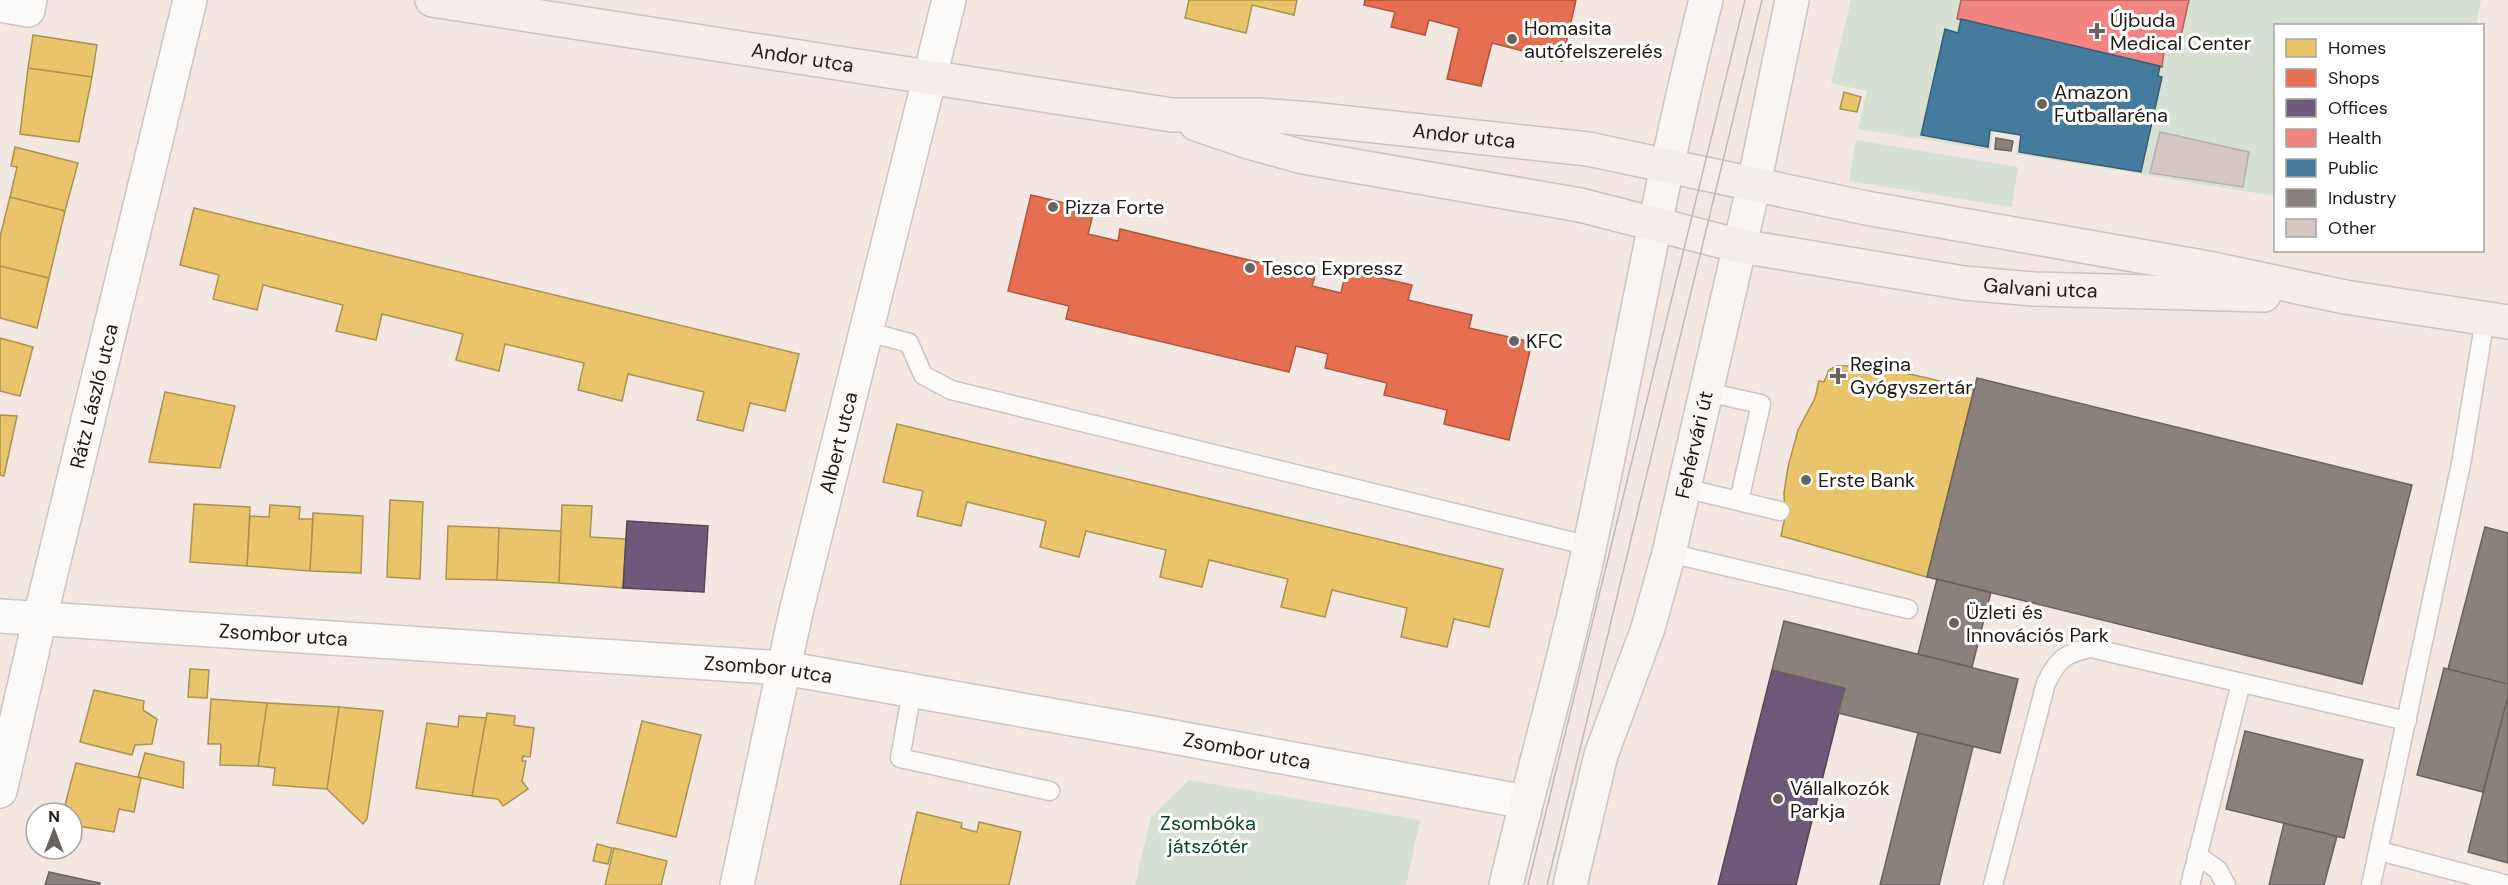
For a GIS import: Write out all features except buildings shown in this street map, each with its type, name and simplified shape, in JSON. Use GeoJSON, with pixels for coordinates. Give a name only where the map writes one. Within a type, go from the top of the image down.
{"type":"FeatureCollection","features":[{"type":"Feature","properties":{"kind":"main road","name":"Andor utca"},"geometry":{"type":"LineString","coordinates":[[432,0],[1172,115],[1260,115],[1547,143],[1667,164],[1754,184]]}},
{"type":"Feature","properties":{"kind":"main road","name":"Andor utca"},"geometry":{"type":"LineString","coordinates":[[1172,115],[1252,143],[1302,157],[1580,206],[1740,246]]}},
{"type":"Feature","properties":{"kind":"main road","name":"Galvani utca"},"geometry":{"type":"LineString","coordinates":[[1754,184],[1866,208],[2208,268],[2345,297],[2496,320]]}},
{"type":"Feature","properties":{"kind":"main road","name":"Galvani utca"},"geometry":{"type":"LineString","coordinates":[[1740,246],[1964,284],[2034,289],[2345,297]]}},
{"type":"Feature","properties":{"kind":"street"},"geometry":{"type":"LineString","coordinates":[[0,6],[28,10],[30,0]]}},
{"type":"Feature","properties":{"kind":"street","name":"Rátz László utca"},"geometry":{"type":"LineString","coordinates":[[0,791],[40,618],[164,117],[190,0]]}},
{"type":"Feature","properties":{"kind":"street","name":"Albert utca"},"geometry":{"type":"LineString","coordinates":[[737,885],[784,668],[865,331],[949,0]]}},
{"type":"Feature","properties":{"kind":"street"},"geometry":{"type":"LineString","coordinates":[[1506,885],[1590,546],[1654,224],[1706,0]]}},
{"type":"Feature","properties":{"kind":"street","name":"Fehérvári út"},"geometry":{"type":"LineString","coordinates":[[1570,885],[1601,755],[1648,628],[1670,553],[1754,184],[1792,0]]}},
{"type":"Feature","properties":{"kind":"street","name":"Zsombor utca"},"geometry":{"type":"LineString","coordinates":[[0,616],[784,668],[1526,802]]}},
{"type":"Feature","properties":{"kind":"lane"},"geometry":{"type":"LineString","coordinates":[[2371,885],[2461,464],[2496,320]]}},
{"type":"Feature","properties":{"kind":"lane"},"geometry":{"type":"LineString","coordinates":[[865,331],[909,343],[923,375],[951,390],[1590,546]]}},
{"type":"Feature","properties":{"kind":"lane"},"geometry":{"type":"LineString","coordinates":[[1706,392],[1761,404],[1739,501]]}},
{"type":"Feature","properties":{"kind":"lane"},"geometry":{"type":"LineString","coordinates":[[1684,488],[1780,511]]}},
{"type":"Feature","properties":{"kind":"lane"},"geometry":{"type":"LineString","coordinates":[[1670,553],[1908,609]]}},
{"type":"Feature","properties":{"kind":"lane"},"geometry":{"type":"LineString","coordinates":[[1993,885],[2046,683],[2056,664],[2064,656],[2077,650],[2091,648],[2407,721]]}},
{"type":"Feature","properties":{"kind":"lane"},"geometry":{"type":"LineString","coordinates":[[2190,885],[2241,683]]}},
{"type":"Feature","properties":{"kind":"lane"},"geometry":{"type":"LineString","coordinates":[[912,691],[900,758],[1050,791]]}},
{"type":"Feature","properties":{"kind":"lane"},"geometry":{"type":"LineString","coordinates":[[2380,850],[2508,885]]}},
{"type":"Feature","properties":{"kind":"lane"},"geometry":{"type":"LineString","coordinates":[[2197,855],[2218,870],[2226,885]]}},
{"type":"Feature","properties":{"kind":"green space"},"geometry":{"type":"Polygon","coordinates":[[[1851,0],[2481,0],[2476,24],[2274,24],[2274,196],[2016,154],[2019,136],[1993,132],[1990,150],[1858,129],[1867,91],[1831,83],[1851,0]]]}},
{"type":"Feature","properties":{"kind":"green space"},"geometry":{"type":"Polygon","coordinates":[[[1856,140],[2018,167],[2012,207],[1849,181],[1856,140]]]}},
{"type":"Feature","properties":{"kind":"green space","name":"Zsombóka játszótér"},"geometry":{"type":"Polygon","coordinates":[[[1189,780],[1420,820],[1406,885],[1135,885],[1151,817],[1189,780]]]}},
{"type":"Feature","properties":{"kind":"tram line"},"geometry":{"type":"LineString","coordinates":[[1528,885],[1745,0]]}},
{"type":"Feature","properties":{"kind":"tram line"},"geometry":{"type":"LineString","coordinates":[[1547,885],[1762,0]]}},
{"type":"Feature","properties":{"kind":"place","name":"Újbuda Medical Center"},"geometry":{"type":"Point","coordinates":[2097,31]}},
{"type":"Feature","properties":{"kind":"place","name":"Homasita autófelszerelés"},"geometry":{"type":"Point","coordinates":[1512,39]}},
{"type":"Feature","properties":{"kind":"place","name":"Amazon Futballaréna"},"geometry":{"type":"Point","coordinates":[2042,104]}},
{"type":"Feature","properties":{"kind":"place","name":"Pizza Forte"},"geometry":{"type":"Point","coordinates":[1053,207]}},
{"type":"Feature","properties":{"kind":"place","name":"Tesco Expressz"},"geometry":{"type":"Point","coordinates":[1250,268]}},
{"type":"Feature","properties":{"kind":"place","name":"KFC"},"geometry":{"type":"Point","coordinates":[1514,341]}},
{"type":"Feature","properties":{"kind":"place","name":"Regina Gyógyszertár"},"geometry":{"type":"Point","coordinates":[1838,376]}},
{"type":"Feature","properties":{"kind":"place","name":"Erste Bank"},"geometry":{"type":"Point","coordinates":[1806,480]}},
{"type":"Feature","properties":{"kind":"place","name":"Üzleti és Innovációs Park"},"geometry":{"type":"Point","coordinates":[1954,623]}},
{"type":"Feature","properties":{"kind":"place","name":"Vállalkozók Parkja"},"geometry":{"type":"Point","coordinates":[1778,799]}}]}
